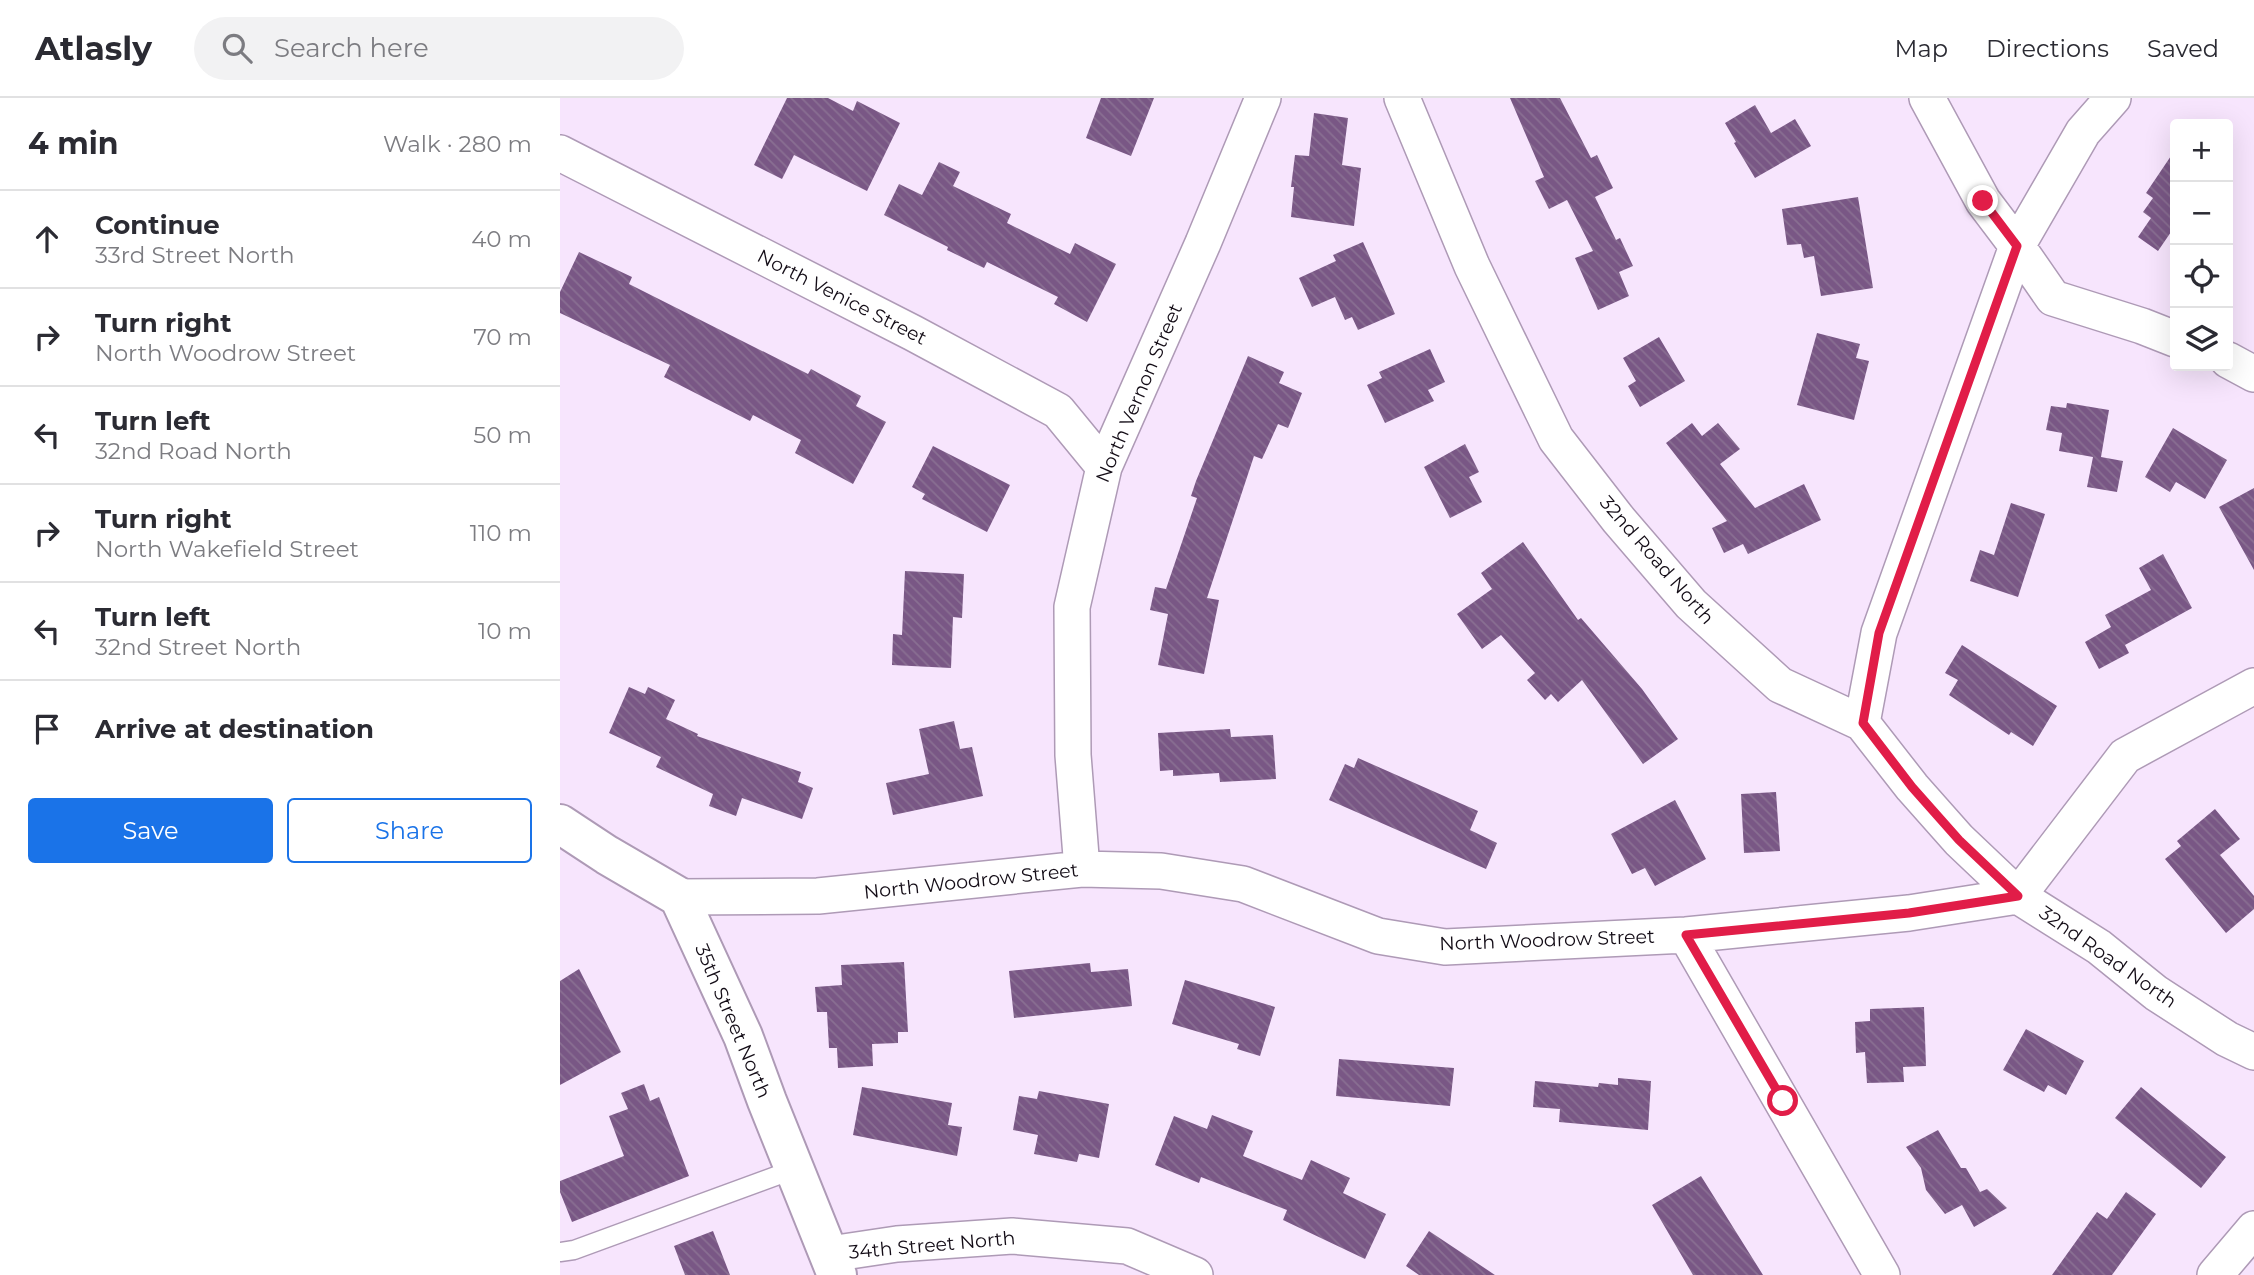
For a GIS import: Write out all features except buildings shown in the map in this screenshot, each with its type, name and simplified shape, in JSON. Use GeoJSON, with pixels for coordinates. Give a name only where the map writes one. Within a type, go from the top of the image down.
{"type":"FeatureCollection","features":[{"type":"Feature","properties":{"kind":"street","name":"North Vernon Street"},"geometry":{"type":"LineString","coordinates":[[1082,869],[1073,755],[1072,607],[1104,467],[1203,243],[1263,98]]}},
{"type":"Feature","properties":{"kind":"street","name":"32nd Road North"},"geometry":{"type":"LineString","coordinates":[[1402,98],[1472,266],[1556,439],[1618,519],[1691,604],[1780,685],[1863,723],[1912,787],[1959,840],[2018,896],[2099,947],[2156,993],[2254,1052]]}},
{"type":"Feature","properties":{"kind":"street"},"geometry":{"type":"LineString","coordinates":[[1927,98],[1983,201],[2053,298],[2170,337]]}},
{"type":"Feature","properties":{"kind":"street"},"geometry":{"type":"LineString","coordinates":[[1863,723],[1879,633],[2017,246],[2083,132],[2113,98]]}},
{"type":"Feature","properties":{"kind":"street","name":"North Venice Street"},"geometry":{"type":"LineString","coordinates":[[560,153],[913,333],[1058,411],[1104,467]]}},
{"type":"Feature","properties":{"kind":"street"},"geometry":{"type":"LineString","coordinates":[[2233,363],[2254,374]]}},
{"type":"Feature","properties":{"kind":"street"},"geometry":{"type":"LineString","coordinates":[[2018,896],[2125,756],[2254,686]]}},
{"type":"Feature","properties":{"kind":"street"},"geometry":{"type":"LineString","coordinates":[[560,824],[679,897]]}},
{"type":"Feature","properties":{"kind":"street","name":"North Woodrow Street"},"geometry":{"type":"LineString","coordinates":[[679,897],[818,896],[1082,869],[1161,871],[1243,884],[1378,936],[1445,947],[1686,935],[1909,913],[2018,896]]}},
{"type":"Feature","properties":{"kind":"street","name":"35th Street North"},"geometry":{"type":"LineString","coordinates":[[679,897],[743,1036],[766,1101],[834,1264]]}},
{"type":"Feature","properties":{"kind":"street"},"geometry":{"type":"LineString","coordinates":[[1686,935],[1882,1275]]}},
{"type":"Feature","properties":{"kind":"street"},"geometry":{"type":"LineString","coordinates":[[2215,1275],[2254,1229]]}},
{"type":"Feature","properties":{"kind":"street","name":"34th Street North"},"geometry":{"type":"LineString","coordinates":[[834,1264],[897,1244],[1012,1236],[1127,1246],[1195,1275]]}},
{"type":"Feature","properties":{"kind":"lane"},"geometry":{"type":"LineString","coordinates":[[560,1252],[574,1250],[795,1169]]}},
{"type":"Feature","properties":{"kind":"route"},"geometry":{"type":"LineString","coordinates":[[1783,1101],[1686,935],[1909,913],[2018,896],[1959,840],[1912,787],[1863,723],[1879,633],[2017,246],[1983,201]]}}]}
